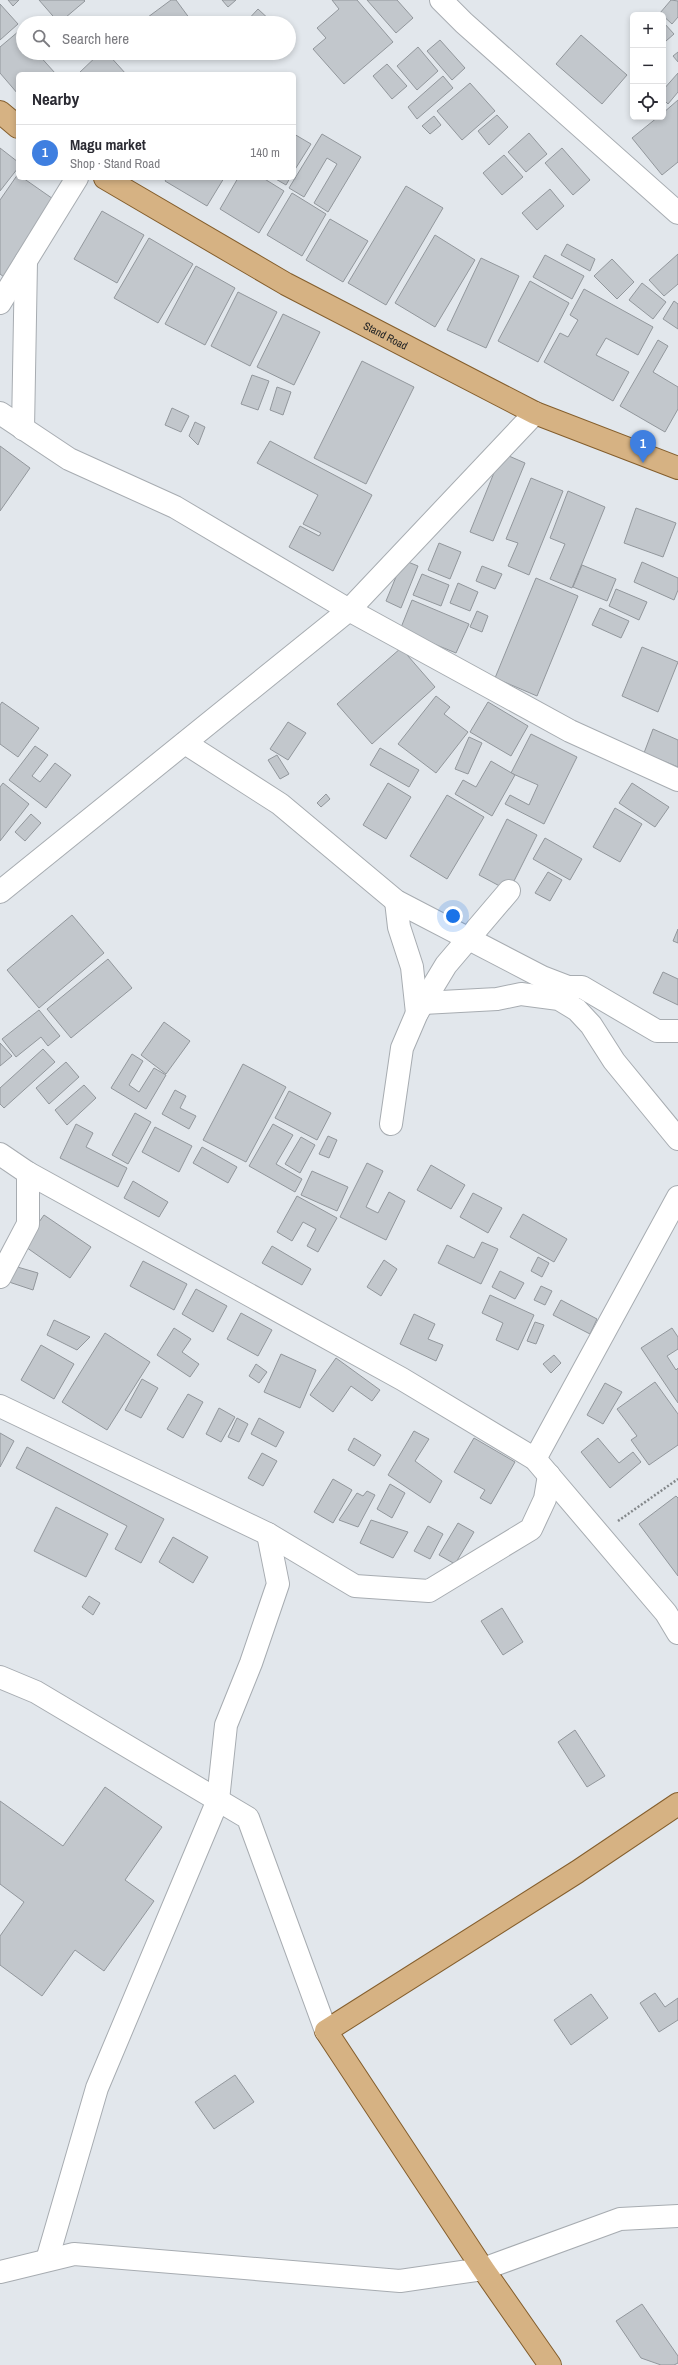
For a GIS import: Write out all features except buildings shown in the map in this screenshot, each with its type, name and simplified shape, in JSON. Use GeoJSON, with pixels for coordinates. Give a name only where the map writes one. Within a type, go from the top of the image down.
{"type":"FeatureCollection","features":[{"type":"Feature","properties":{"kind":"main road"},"geometry":{"type":"LineString","coordinates":[[0,112],[16,125]]}},
{"type":"Feature","properties":{"kind":"main road","name":"Stand Road"},"geometry":{"type":"LineString","coordinates":[[108,180],[286,284],[535,413],[678,468]]}},
{"type":"Feature","properties":{"kind":"main road"},"geometry":{"type":"LineString","coordinates":[[550,2365],[483,2269],[326,2031],[577,1872],[678,1804]]}},
{"type":"Feature","properties":{"kind":"street"},"geometry":{"type":"LineString","coordinates":[[441,0],[464,23],[678,213]]}},
{"type":"Feature","properties":{"kind":"street"},"geometry":{"type":"LineString","coordinates":[[0,303],[76,180]]}},
{"type":"Feature","properties":{"kind":"street"},"geometry":{"type":"LineString","coordinates":[[23,429],[26,261]]}},
{"type":"Feature","properties":{"kind":"street"},"geometry":{"type":"LineString","coordinates":[[0,413],[69,459],[175,507],[348,610],[570,731],[678,780]]}},
{"type":"Feature","properties":{"kind":"street"},"geometry":{"type":"LineString","coordinates":[[0,892],[348,610],[535,413]]}},
{"type":"Feature","properties":{"kind":"street"},"geometry":{"type":"LineString","coordinates":[[185,743],[280,804],[396,901],[542,977],[568,987],[582,988],[657,1031],[678,1031]]}},
{"type":"Feature","properties":{"kind":"street"},"geometry":{"type":"LineString","coordinates":[[391,1124],[402,1048],[420,1008],[446,965],[509,891]]}},
{"type":"Feature","properties":{"kind":"street"},"geometry":{"type":"LineString","coordinates":[[396,901],[399,927],[412,967],[420,1008]]}},
{"type":"Feature","properties":{"kind":"street"},"geometry":{"type":"LineString","coordinates":[[420,1008],[497,999],[521,994],[559,999],[577,1010],[591,1025],[614,1061],[678,1139]]}},
{"type":"Feature","properties":{"kind":"street"},"geometry":{"type":"LineString","coordinates":[[0,1154],[28,1173],[402,1379],[535,1459],[666,1613],[678,1633]]}},
{"type":"Feature","properties":{"kind":"street"},"geometry":{"type":"LineString","coordinates":[[0,1277],[28,1224],[28,1173]]}},
{"type":"Feature","properties":{"kind":"street"},"geometry":{"type":"LineString","coordinates":[[535,1459],[678,1197]]}},
{"type":"Feature","properties":{"kind":"street"},"geometry":{"type":"LineString","coordinates":[[0,1406],[268,1534],[355,1586],[429,1591],[531,1529],[545,1500],[549,1476]]}},
{"type":"Feature","properties":{"kind":"street"},"geometry":{"type":"LineString","coordinates":[[47,2260],[97,2088],[218,1800],[226,1725],[251,1663],[278,1584],[268,1534]]}},
{"type":"Feature","properties":{"kind":"street"},"geometry":{"type":"LineString","coordinates":[[0,1676],[36,1692],[248,1818],[326,2031]]}},
{"type":"Feature","properties":{"kind":"street"},"geometry":{"type":"LineString","coordinates":[[0,2272],[74,2254],[400,2281],[483,2269],[620,2219],[678,2216]]}},
{"type":"Feature","properties":{"kind":"path"},"geometry":{"type":"LineString","coordinates":[[599,1534],[678,1479]]}},
{"type":"Feature","properties":{"kind":"place","name":"Magu market"},"geometry":{"type":"Point","coordinates":[643,463]}}]}
